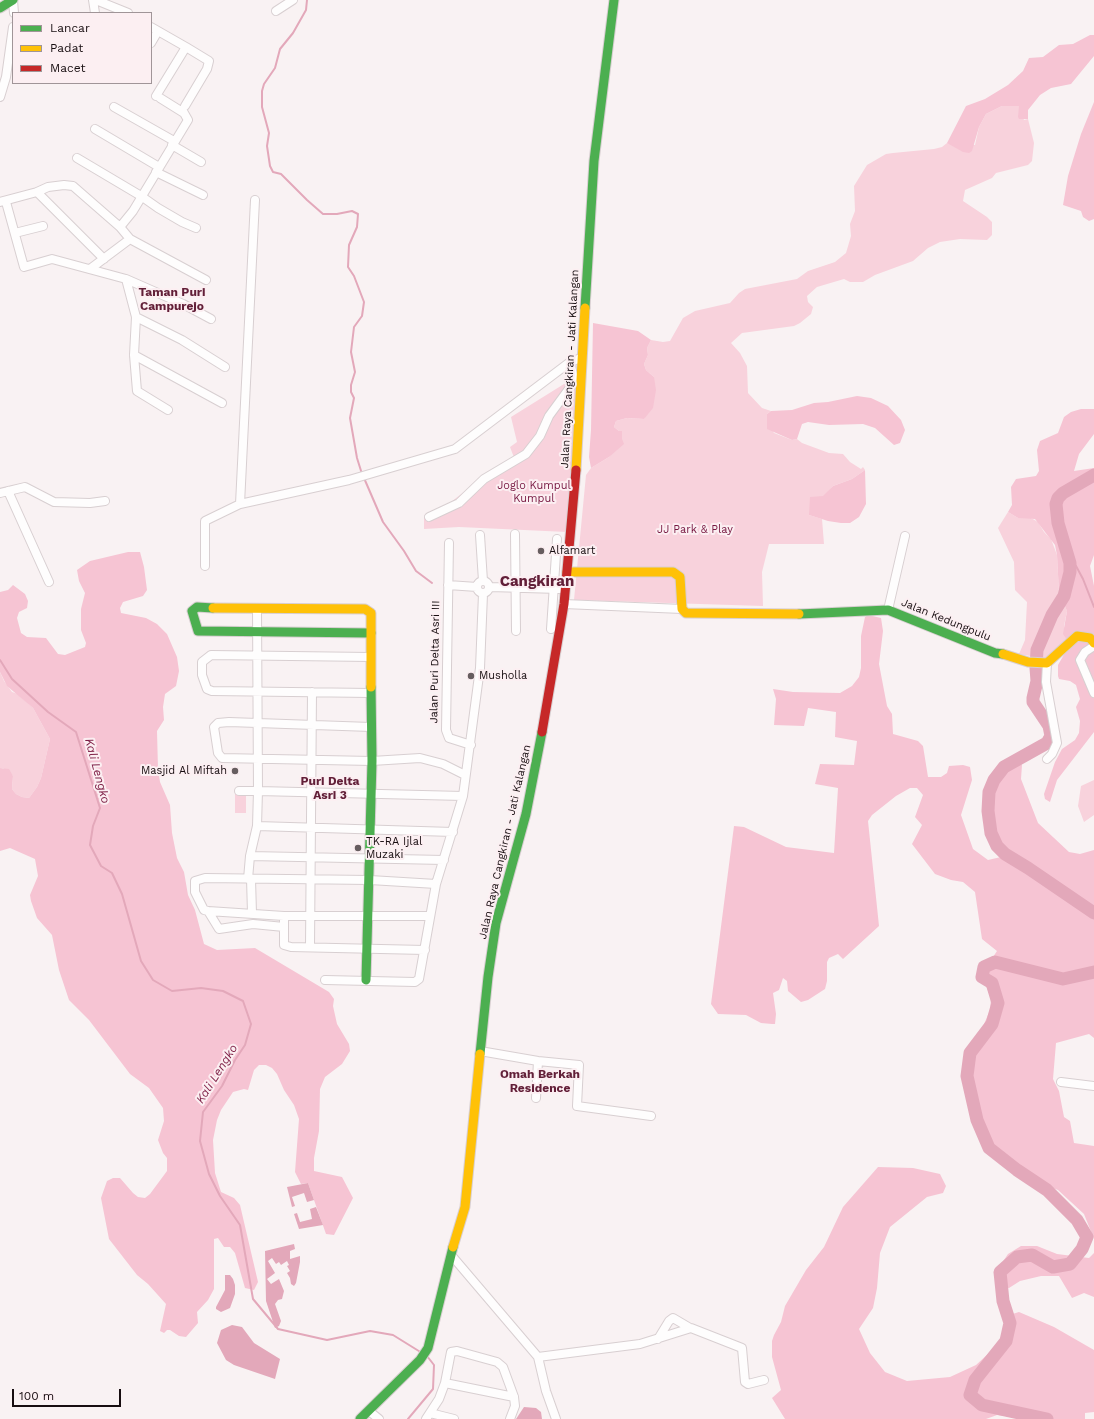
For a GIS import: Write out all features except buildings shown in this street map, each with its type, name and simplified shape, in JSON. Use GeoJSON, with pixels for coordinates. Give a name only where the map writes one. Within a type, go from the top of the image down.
{"type":"FeatureCollection","features":[{"type":"Feature","properties":{"kind":"street"},"geometry":{"type":"LineString","coordinates":[[0,8],[13,0],[14,12]]}},
{"type":"Feature","properties":{"kind":"street"},"geometry":{"type":"LineString","coordinates":[[93,0],[95,12]]}},
{"type":"Feature","properties":{"kind":"street"},"geometry":{"type":"LineString","coordinates":[[96,0],[126,12]]}},
{"type":"Feature","properties":{"kind":"street"},"geometry":{"type":"LineString","coordinates":[[276,11],[293,0]]}},
{"type":"Feature","properties":{"kind":"street","name":"Jalan Raya Cangkiran - Jati Kalangan"},"geometry":{"type":"LineString","coordinates":[[360,1419],[420,1360],[428,1348],[444,1280],[465,1207],[488,977],[496,923],[526,814],[547,709],[564,604],[564,589],[567,572],[577,462],[581,358],[594,161],[614,0]]}},
{"type":"Feature","properties":{"kind":"street"},"geometry":{"type":"LineString","coordinates":[[154,29],[209,61],[207,69],[185,106]]}},
{"type":"Feature","properties":{"kind":"street"},"geometry":{"type":"LineString","coordinates":[[0,97],[6,77],[12,34]]}},
{"type":"Feature","properties":{"kind":"street"},"geometry":{"type":"LineString","coordinates":[[120,227],[133,211],[188,120],[187,116],[158,97],[186,47]]}},
{"type":"Feature","properties":{"kind":"street"},"geometry":{"type":"LineString","coordinates":[[114,107],[201,162]]}},
{"type":"Feature","properties":{"kind":"street"},"geometry":{"type":"LineString","coordinates":[[95,129],[203,196]]}},
{"type":"Feature","properties":{"kind":"street"},"geometry":{"type":"LineString","coordinates":[[77,158],[141,196],[158,208],[182,222],[196,228]]}},
{"type":"Feature","properties":{"kind":"street"},"geometry":{"type":"LineString","coordinates":[[206,280],[130,239],[120,227],[73,186],[64,185],[48,187],[38,192],[3,202],[15,233],[24,267],[52,259],[126,278],[184,304],[211,319]]}},
{"type":"Feature","properties":{"kind":"street"},"geometry":{"type":"LineString","coordinates":[[38,192],[104,259]]}},
{"type":"Feature","properties":{"kind":"street"},"geometry":{"type":"LineString","coordinates":[[240,504],[255,200]]}},
{"type":"Feature","properties":{"kind":"street"},"geometry":{"type":"LineString","coordinates":[[15,233],[43,226]]}},
{"type":"Feature","properties":{"kind":"street"},"geometry":{"type":"LineString","coordinates":[[90,269],[130,239]]}},
{"type":"Feature","properties":{"kind":"street"},"geometry":{"type":"LineString","coordinates":[[126,278],[136,317],[134,355],[137,391],[168,410]]}},
{"type":"Feature","properties":{"kind":"street"},"geometry":{"type":"LineString","coordinates":[[136,317],[182,340],[225,367]]}},
{"type":"Feature","properties":{"kind":"street"},"geometry":{"type":"LineString","coordinates":[[134,355],[222,403]]}},
{"type":"Feature","properties":{"kind":"street"},"geometry":{"type":"LineString","coordinates":[[205,566],[206,521],[240,504],[349,480],[455,449],[570,362],[581,358]]}},
{"type":"Feature","properties":{"kind":"street"},"geometry":{"type":"LineString","coordinates":[[429,517],[459,503],[484,480],[526,454],[540,436],[549,416],[571,386],[574,379],[570,362]]}},
{"type":"Feature","properties":{"kind":"street"},"geometry":{"type":"LineString","coordinates":[[49,582],[4,492],[25,487],[54,502],[90,503],[105,500]]}},
{"type":"Feature","properties":{"kind":"street"},"geometry":{"type":"LineString","coordinates":[[515,534],[516,631]]}},
{"type":"Feature","properties":{"kind":"street"},"geometry":{"type":"LineString","coordinates":[[480,535],[484,581],[488,583],[490,587]]}},
{"type":"Feature","properties":{"kind":"street"},"geometry":{"type":"LineString","coordinates":[[888,610],[905,536]]}},
{"type":"Feature","properties":{"kind":"street"},"geometry":{"type":"LineString","coordinates":[[551,629],[557,539]]}},
{"type":"Feature","properties":{"kind":"street","name":"Jalan Puri Delta Asri III"},"geometry":{"type":"LineString","coordinates":[[449,543],[446,736],[471,745]]}},
{"type":"Feature","properties":{"kind":"street"},"geometry":{"type":"LineString","coordinates":[[564,604],[682,609],[680,577],[673,572],[651,570],[567,572]]}},
{"type":"Feature","properties":{"kind":"street"},"geometry":{"type":"LineString","coordinates":[[483,594],[479,592],[477,587],[479,583],[484,581]]}},
{"type":"Feature","properties":{"kind":"street","name":"Jalan Puri Delta Asri III"},"geometry":{"type":"LineString","coordinates":[[448,586],[477,587]]}},
{"type":"Feature","properties":{"kind":"street"},"geometry":{"type":"LineString","coordinates":[[490,587],[564,589]]}},
{"type":"Feature","properties":{"kind":"street"},"geometry":{"type":"LineString","coordinates":[[483,594],[488,592],[490,587]]}},
{"type":"Feature","properties":{"kind":"street"},"geometry":{"type":"LineString","coordinates":[[325,980],[418,981],[425,950],[436,884],[463,796],[465,775],[471,745],[480,668],[483,594]]}},
{"type":"Feature","properties":{"kind":"street"},"geometry":{"type":"LineString","coordinates":[[366,980],[366,948],[370,880],[372,761],[371,613],[365,609],[257,609],[197,607],[194,609],[192,614],[198,631],[371,633]]}},
{"type":"Feature","properties":{"kind":"street"},"geometry":{"type":"LineString","coordinates":[[252,913],[250,856],[257,826],[258,791],[256,758],[257,609]]}},
{"type":"Feature","properties":{"kind":"street","name":"Jalan Kedungpulu"},"geometry":{"type":"LineString","coordinates":[[682,609],[686,613],[774,614],[888,610],[909,617],[989,650],[1013,656],[1028,662],[1045,663]]}},
{"type":"Feature","properties":{"kind":"street"},"geometry":{"type":"LineString","coordinates":[[1047,759],[1052,754],[1058,743],[1046,682],[1045,663],[1077,636],[1090,638],[1094,646],[1084,652],[1080,660],[1094,693]]}},
{"type":"Feature","properties":{"kind":"street"},"geometry":{"type":"LineString","coordinates":[[371,657],[211,655],[202,662],[202,675],[207,688],[220,691],[371,693]]}},
{"type":"Feature","properties":{"kind":"street"},"geometry":{"type":"LineString","coordinates":[[310,947],[312,880],[312,692]]}},
{"type":"Feature","properties":{"kind":"street"},"geometry":{"type":"LineString","coordinates":[[371,727],[218,723],[214,727],[218,753],[220,756],[226,758],[372,761],[420,758],[443,764],[465,775]]}},
{"type":"Feature","properties":{"kind":"street"},"geometry":{"type":"LineString","coordinates":[[239,791],[463,796]]}},
{"type":"Feature","properties":{"kind":"street"},"geometry":{"type":"LineString","coordinates":[[257,826],[312,829],[453,832]]}},
{"type":"Feature","properties":{"kind":"street"},"geometry":{"type":"LineString","coordinates":[[250,856],[444,860]]}},
{"type":"Feature","properties":{"kind":"street"},"geometry":{"type":"LineString","coordinates":[[430,916],[284,916],[208,911],[204,910],[195,892],[196,880],[206,878],[370,880],[436,884]]}},
{"type":"Feature","properties":{"kind":"street"},"geometry":{"type":"LineString","coordinates":[[208,911],[218,930],[253,924],[284,927]]}},
{"type":"Feature","properties":{"kind":"street"},"geometry":{"type":"LineString","coordinates":[[284,916],[284,945],[425,950]]}},
{"type":"Feature","properties":{"kind":"street"},"geometry":{"type":"LineString","coordinates":[[480,1051],[538,1061],[579,1064],[577,1106],[650,1116]]}},
{"type":"Feature","properties":{"kind":"street"},"geometry":{"type":"LineString","coordinates":[[536,1098],[538,1061]]}},
{"type":"Feature","properties":{"kind":"street"},"geometry":{"type":"LineString","coordinates":[[1061,1082],[1094,1086]]}},
{"type":"Feature","properties":{"kind":"street"},"geometry":{"type":"LineString","coordinates":[[452,1256],[538,1357],[546,1391],[556,1419]]}},
{"type":"Feature","properties":{"kind":"street"},"geometry":{"type":"LineString","coordinates":[[658,1339],[669,1321],[673,1318],[690,1328],[742,1348],[745,1382],[748,1384],[764,1380]]}},
{"type":"Feature","properties":{"kind":"street"},"geometry":{"type":"LineString","coordinates":[[538,1357],[640,1344],[690,1328]]}},
{"type":"Feature","properties":{"kind":"street"},"geometry":{"type":"LineString","coordinates":[[454,1419],[428,1416],[439,1399],[445,1383],[451,1352],[457,1351],[496,1362],[503,1367],[514,1397],[515,1406],[510,1419]]}},
{"type":"Feature","properties":{"kind":"street"},"geometry":{"type":"LineString","coordinates":[[445,1383],[514,1397]]}},
{"type":"Feature","properties":{"kind":"street"},"geometry":{"type":"LineString","coordinates":[[368,1411],[380,1419]]}},
{"type":"Feature","properties":{"kind":"green space","name":"JJ Park & Play"},"geometry":{"type":"Polygon","coordinates":[[[1002,106],[1019,106],[1024,120],[1028,119],[1034,143],[1032,161],[1028,165],[996,173],[992,178],[965,190],[963,201],[992,222],[992,235],[987,240],[960,239],[940,242],[928,248],[913,261],[875,275],[863,282],[850,282],[844,279],[817,287],[807,296],[808,302],[813,307],[811,314],[800,323],[794,326],[742,333],[731,343],[740,353],[747,366],[748,393],[762,408],[771,411],[767,414],[767,420],[774,433],[792,440],[797,439],[802,443],[829,453],[843,454],[850,462],[861,469],[863,467],[865,470],[852,479],[833,486],[809,515],[822,519],[824,544],[769,544],[762,572],[763,606],[574,600],[586,475],[591,468],[609,457],[622,439],[619,431],[614,427],[616,421],[627,418],[644,419],[654,377],[646,370],[644,364],[648,355],[647,348],[651,340],[663,342],[670,341],[683,318],[695,311],[730,303],[745,289],[797,279],[808,271],[835,262],[846,253],[851,236],[850,224],[855,211],[854,186],[867,165],[886,154],[934,149],[942,147],[947,143],[975,145],[979,127],[986,114],[1002,106]]]}},
{"type":"Feature","properties":{"kind":"green space","name":"Joglo Kumpul Kumpul"},"geometry":{"type":"Polygon","coordinates":[[[576,382],[575,437],[567,532],[459,527],[424,529],[424,516],[447,505],[473,485],[515,460],[510,447],[517,442],[511,417],[564,384],[576,382]]]}},
{"type":"Feature","properties":{"kind":"green space"},"geometry":{"type":"Polygon","coordinates":[[[1008,512],[1018,518],[1031,518],[1038,522],[1044,532],[1051,539],[1057,555],[1059,593],[1067,611],[1064,626],[1068,641],[1047,659],[1019,654],[1025,640],[1027,602],[1015,590],[1014,562],[998,528],[1008,512]]]}},
{"type":"Feature","properties":{"kind":"green space"},"geometry":{"type":"Polygon","coordinates":[[[0,672],[4,681],[12,692],[18,694],[33,708],[50,739],[41,778],[37,787],[29,798],[16,794],[12,789],[13,776],[3,768],[0,768],[0,672]]]}},
{"type":"Feature","properties":{"kind":"green space"},"geometry":{"type":"Polygon","coordinates":[[[1094,780],[1094,815],[1084,822],[1078,806],[1081,786],[1094,780]]]}},
{"type":"Feature","properties":{"kind":"green space"},"geometry":{"type":"Polygon","coordinates":[[[235,794],[246,794],[246,813],[235,813],[235,794]]]}},
{"type":"Feature","properties":{"kind":"shaded area"},"geometry":{"type":"Polygon","coordinates":[[[1090,35],[1094,35],[1094,56],[1071,84],[1051,88],[1040,95],[1028,110],[1028,119],[1019,119],[1019,106],[1002,106],[986,114],[979,127],[972,151],[969,153],[963,152],[947,143],[966,106],[985,99],[1008,85],[1023,71],[1029,58],[1043,57],[1059,45],[1073,44],[1090,35]]]}},
{"type":"Feature","properties":{"kind":"shaded area"},"geometry":{"type":"Polygon","coordinates":[[[1094,102],[1094,219],[1089,221],[1083,217],[1081,211],[1063,205],[1068,176],[1081,134],[1094,102]]]}},
{"type":"Feature","properties":{"kind":"shaded area"},"geometry":{"type":"Polygon","coordinates":[[[593,323],[638,331],[651,340],[647,348],[648,355],[644,364],[646,370],[654,377],[656,390],[653,408],[644,419],[627,418],[616,421],[614,427],[619,431],[622,431],[622,439],[624,444],[609,457],[591,468],[589,457],[593,323]]]}},
{"type":"Feature","properties":{"kind":"shaded area"},"geometry":{"type":"Polygon","coordinates":[[[857,396],[871,398],[888,406],[901,420],[905,430],[900,443],[894,445],[875,428],[863,424],[829,425],[808,422],[802,424],[797,439],[792,440],[767,429],[767,414],[771,411],[792,410],[814,403],[828,402],[857,396]]]}},
{"type":"Feature","properties":{"kind":"shaded area"},"geometry":{"type":"Polygon","coordinates":[[[1081,409],[1094,409],[1094,434],[1079,454],[1074,471],[1094,468],[1094,555],[1090,566],[1094,586],[1094,732],[1057,780],[1050,802],[1045,799],[1044,794],[1055,762],[1062,749],[1075,740],[1079,733],[1080,721],[1076,707],[1080,699],[1076,685],[1070,681],[1059,679],[1058,676],[1058,665],[1070,644],[1063,634],[1067,611],[1059,593],[1055,545],[1035,519],[1018,518],[1008,512],[1012,505],[1011,487],[1016,479],[1036,476],[1039,471],[1037,450],[1040,441],[1058,433],[1064,417],[1071,412],[1081,409]]]}},
{"type":"Feature","properties":{"kind":"shaded area"},"geometry":{"type":"Polygon","coordinates":[[[865,470],[866,504],[859,517],[850,523],[841,523],[828,521],[809,515],[810,497],[823,496],[833,486],[852,479],[865,470]]]}},
{"type":"Feature","properties":{"kind":"shaded area"},"geometry":{"type":"Polygon","coordinates":[[[128,552],[140,552],[144,567],[147,590],[143,596],[123,602],[120,608],[121,613],[146,618],[157,624],[167,634],[177,657],[179,671],[176,686],[165,694],[163,707],[164,720],[157,731],[158,769],[160,782],[170,805],[172,833],[177,858],[184,872],[188,895],[195,910],[204,944],[217,950],[255,948],[329,992],[334,999],[333,1006],[337,1024],[349,1044],[350,1051],[342,1064],[325,1077],[320,1089],[319,1131],[314,1158],[314,1171],[342,1177],[353,1198],[334,1235],[326,1234],[308,1183],[301,1184],[295,1172],[299,1119],[294,1105],[284,1090],[277,1074],[272,1068],[266,1065],[259,1065],[254,1070],[248,1090],[244,1089],[233,1092],[221,1110],[217,1120],[213,1140],[215,1173],[221,1192],[234,1198],[240,1205],[258,1282],[254,1290],[245,1288],[235,1253],[230,1247],[224,1247],[218,1238],[214,1239],[214,1289],[208,1300],[197,1312],[198,1323],[186,1337],[179,1336],[170,1330],[167,1330],[164,1333],[160,1331],[166,1304],[148,1284],[137,1275],[109,1239],[101,1198],[107,1181],[113,1178],[120,1178],[138,1197],[145,1198],[150,1194],[167,1171],[167,1158],[163,1153],[158,1140],[164,1121],[163,1108],[149,1088],[130,1074],[89,1020],[69,1000],[59,970],[52,935],[37,918],[31,901],[30,895],[38,876],[35,859],[10,848],[0,851],[0,768],[9,769],[13,776],[12,789],[16,794],[29,798],[37,787],[41,778],[50,739],[33,708],[7,686],[0,672],[0,592],[8,590],[13,585],[25,594],[28,601],[27,608],[19,612],[17,618],[21,633],[27,637],[46,638],[58,654],[65,655],[85,647],[86,643],[81,630],[81,609],[85,593],[79,581],[77,570],[90,561],[128,552]]]}},
{"type":"Feature","properties":{"kind":"shaded area"},"geometry":{"type":"Polygon","coordinates":[[[868,615],[881,618],[883,631],[879,664],[887,706],[892,714],[893,734],[918,741],[923,746],[928,777],[941,777],[947,773],[949,766],[963,765],[970,767],[972,780],[961,815],[973,849],[988,860],[1001,857],[1005,848],[990,823],[990,799],[995,782],[1016,760],[1022,765],[1021,779],[1038,823],[1069,852],[1080,854],[1094,850],[1094,1038],[1089,1034],[1056,1043],[1053,1079],[1059,1091],[1064,1117],[1070,1121],[1074,1143],[1094,1146],[1094,1239],[1084,1214],[1058,1190],[1040,1183],[1028,1183],[999,1160],[984,1142],[972,1105],[965,1075],[968,1053],[982,1029],[990,1010],[991,998],[986,986],[980,978],[980,967],[991,960],[997,951],[982,939],[975,892],[963,882],[951,880],[935,874],[912,844],[922,825],[915,817],[923,795],[917,788],[910,788],[896,796],[872,815],[868,821],[879,926],[843,959],[838,954],[829,958],[827,962],[827,981],[825,989],[808,1000],[801,1002],[788,991],[787,981],[783,978],[779,990],[773,993],[776,1014],[775,1024],[761,1023],[746,1015],[718,1014],[711,1004],[734,826],[744,827],[786,847],[834,853],[838,788],[815,784],[820,764],[854,765],[857,741],[835,737],[836,712],[808,708],[804,726],[774,725],[776,699],[773,689],[793,692],[840,693],[852,686],[859,677],[861,668],[861,636],[865,617],[868,615]]]}},
{"type":"Feature","properties":{"kind":"shaded area"},"geometry":{"type":"Polygon","coordinates":[[[878,1167],[913,1168],[940,1174],[946,1186],[943,1193],[927,1197],[890,1227],[880,1253],[877,1288],[873,1308],[859,1329],[870,1353],[885,1372],[907,1381],[950,1377],[976,1365],[1003,1340],[1006,1316],[1019,1312],[1054,1327],[1094,1350],[1094,1412],[1085,1413],[1085,1419],[1028,1419],[997,1415],[986,1419],[785,1419],[772,1398],[781,1390],[772,1357],[772,1341],[774,1335],[781,1322],[785,1306],[806,1270],[824,1247],[843,1207],[878,1167]]]}},
{"type":"Feature","properties":{"kind":"shaded area"},"geometry":{"type":"Polygon","coordinates":[[[308,1183],[314,1200],[307,1202],[304,1193],[292,1197],[295,1206],[292,1207],[287,1187],[308,1183]]]}},
{"type":"Feature","properties":{"kind":"shaded area"},"geometry":{"type":"Polygon","coordinates":[[[316,1207],[323,1225],[299,1229],[294,1214],[297,1213],[300,1222],[312,1219],[310,1209],[316,1207]]]}},
{"type":"Feature","properties":{"kind":"shaded area"},"geometry":{"type":"Polygon","coordinates":[[[294,1244],[295,1249],[290,1251],[290,1259],[300,1256],[300,1262],[296,1283],[294,1286],[291,1284],[287,1273],[290,1271],[287,1266],[289,1265],[287,1261],[281,1265],[279,1262],[276,1264],[272,1258],[268,1261],[275,1273],[267,1279],[271,1284],[279,1279],[284,1291],[282,1299],[278,1300],[275,1304],[281,1321],[279,1326],[275,1328],[266,1301],[265,1251],[294,1244]]]}},
{"type":"Feature","properties":{"kind":"shaded area"},"geometry":{"type":"Polygon","coordinates":[[[1021,1246],[1037,1246],[1057,1254],[1089,1258],[1094,1253],[1094,1297],[1084,1293],[1072,1298],[1059,1276],[1041,1276],[1020,1281],[1009,1288],[1000,1286],[1000,1266],[1008,1254],[1021,1246]]]}},
{"type":"Feature","properties":{"kind":"shaded area"},"geometry":{"type":"Polygon","coordinates":[[[225,1275],[230,1275],[233,1279],[235,1294],[230,1308],[221,1312],[216,1309],[216,1307],[225,1290],[225,1275]]]}},
{"type":"Feature","properties":{"kind":"shaded area"},"geometry":{"type":"Polygon","coordinates":[[[232,1325],[242,1327],[254,1343],[280,1359],[275,1379],[234,1365],[226,1360],[217,1343],[221,1330],[232,1325]]]}},
{"type":"Feature","properties":{"kind":"shaded area"},"geometry":{"type":"Polygon","coordinates":[[[524,1407],[536,1408],[541,1412],[542,1419],[516,1419],[524,1407]]]}},
{"type":"Feature","properties":{"kind":"waterway"},"geometry":{"type":"LineString","coordinates":[[307,0],[306,10],[293,33],[280,49],[275,68],[264,84],[262,91],[262,107],[269,133],[267,146],[270,166],[273,172],[281,174],[323,214],[337,214],[352,211],[358,214],[357,227],[349,245],[348,267],[354,276],[364,302],[362,316],[354,327],[351,352],[355,372],[351,385],[351,392],[354,398],[350,418],[357,458],[362,474]]}},
{"type":"Feature","properties":{"kind":"waterway"},"geometry":{"type":"LineString","coordinates":[[1094,475],[1063,493],[1058,498],[1056,504],[1058,523],[1070,563],[1070,572],[1064,596],[1052,615],[1037,650],[1037,681],[1033,698],[1033,702],[1049,726],[1051,736],[1047,743],[1004,767],[994,780],[989,792],[988,811],[991,833],[997,846],[1005,854],[1094,913]]}},
{"type":"Feature","properties":{"kind":"waterway"},"geometry":{"type":"LineString","coordinates":[[364,478],[383,522],[404,551],[416,571],[432,583]]}},
{"type":"Feature","properties":{"kind":"waterway"},"geometry":{"type":"LineString","coordinates":[[1070,563],[1076,566],[1094,607]]}},
{"type":"Feature","properties":{"kind":"waterway","name":"Kali Lengko"},"geometry":{"type":"LineString","coordinates":[[0,660],[12,679],[48,712],[76,732],[100,808],[93,826],[90,845],[101,866],[112,873],[122,894],[141,961],[153,980],[172,991],[201,988],[223,991],[243,1001],[251,1024],[245,1045],[235,1060],[222,1086],[203,1112],[200,1141],[209,1174],[220,1196],[240,1225],[253,1299],[278,1329],[327,1340],[370,1331],[393,1335],[422,1353]]}},
{"type":"Feature","properties":{"kind":"waterway"},"geometry":{"type":"LineString","coordinates":[[1047,1419],[982,1405],[970,1395],[975,1380],[1006,1341],[1010,1323],[1003,1301],[1000,1272],[1017,1257],[1032,1255],[1053,1267],[1070,1264],[1082,1249],[1087,1237],[1077,1220],[1047,1190],[1017,1170],[989,1148],[977,1120],[967,1076],[970,1053],[992,1024],[998,1003],[992,983],[982,977],[984,967],[995,962],[1063,979],[1094,972]]}},
{"type":"Feature","properties":{"kind":"waterway","name":"Kali Lengko"},"geometry":{"type":"LineString","coordinates":[[408,1419],[433,1389],[434,1365],[427,1356]]}},
{"type":"Feature","properties":{"kind":"traffic: fast"},"geometry":{"type":"LineString","coordinates":[[0,8],[13,0]]}},
{"type":"Feature","properties":{"kind":"traffic: fast"},"geometry":{"type":"LineString","coordinates":[[585,308],[594,161],[614,0]]}},
{"type":"Feature","properties":{"kind":"traffic: fast"},"geometry":{"type":"LineString","coordinates":[[213,608],[197,607],[192,611],[198,631],[371,633]]}},
{"type":"Feature","properties":{"kind":"traffic: fast"},"geometry":{"type":"LineString","coordinates":[[799,614],[888,610],[995,653],[1003,654]]}},
{"type":"Feature","properties":{"kind":"traffic: fast"},"geometry":{"type":"LineString","coordinates":[[366,980],[372,761],[371,687]]}},
{"type":"Feature","properties":{"kind":"traffic: fast"},"geometry":{"type":"LineString","coordinates":[[480,1054],[488,977],[496,923],[526,814],[542,732]]}},
{"type":"Feature","properties":{"kind":"traffic: fast"},"geometry":{"type":"LineString","coordinates":[[360,1419],[420,1360],[428,1348],[453,1247]]}},
{"type":"Feature","properties":{"kind":"traffic: slow"},"geometry":{"type":"LineString","coordinates":[[576,470],[585,308]]}},
{"type":"Feature","properties":{"kind":"traffic: slow"},"geometry":{"type":"LineString","coordinates":[[567,572],[673,572],[680,577],[682,609],[686,613],[799,614]]}},
{"type":"Feature","properties":{"kind":"traffic: slow"},"geometry":{"type":"LineString","coordinates":[[213,608],[365,609],[371,613],[371,687]]}},
{"type":"Feature","properties":{"kind":"traffic: slow"},"geometry":{"type":"LineString","coordinates":[[1003,654],[1028,662],[1047,663],[1077,636],[1090,638],[1094,643]]}},
{"type":"Feature","properties":{"kind":"traffic: slow"},"geometry":{"type":"LineString","coordinates":[[453,1247],[465,1207],[480,1054]]}},
{"type":"Feature","properties":{"kind":"traffic: jam"},"geometry":{"type":"LineString","coordinates":[[542,732],[564,604],[576,470]]}},
{"type":"Feature","properties":{"kind":"place","name":"Alfamart"},"geometry":{"type":"Point","coordinates":[541,551]}},
{"type":"Feature","properties":{"kind":"place","name":"Musholla"},"geometry":{"type":"Point","coordinates":[471,676]}},
{"type":"Feature","properties":{"kind":"place","name":"Masjid Al Miftah"},"geometry":{"type":"Point","coordinates":[235,771]}},
{"type":"Feature","properties":{"kind":"place","name":"TK-RA Ijlal Muzaki"},"geometry":{"type":"Point","coordinates":[358,848]}},
{"type":"Feature","properties":{"kind":"district","name":"Taman Puri Campurejo"},"geometry":{"type":"Point","coordinates":[172,299]}},
{"type":"Feature","properties":{"kind":"district","name":"Cangkiran"},"geometry":{"type":"Point","coordinates":[537,582]}},
{"type":"Feature","properties":{"kind":"district","name":"Puri Delta Asri 3"},"geometry":{"type":"Point","coordinates":[330,788]}},
{"type":"Feature","properties":{"kind":"district","name":"Omah Berkah Residence"},"geometry":{"type":"Point","coordinates":[540,1081]}}]}
